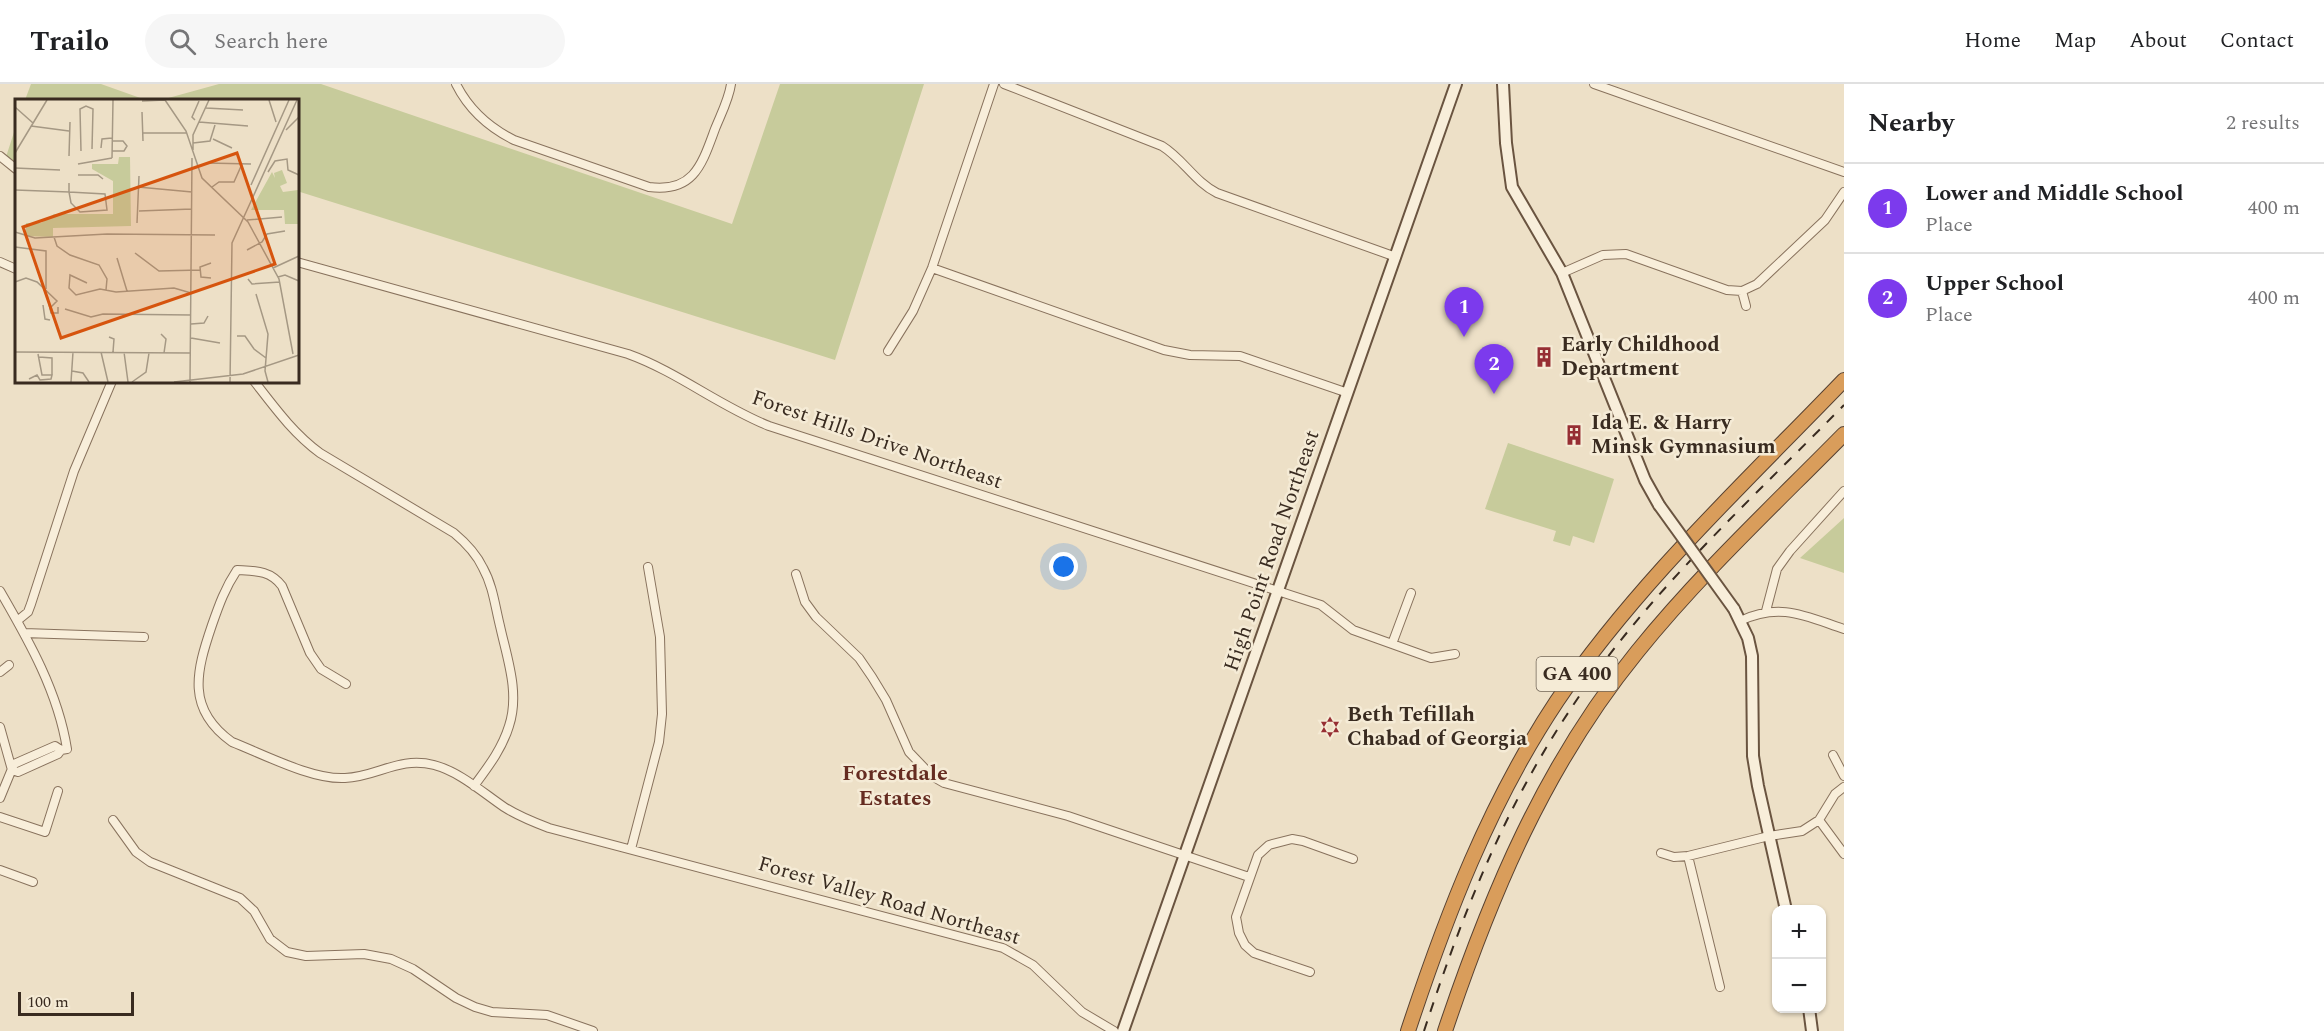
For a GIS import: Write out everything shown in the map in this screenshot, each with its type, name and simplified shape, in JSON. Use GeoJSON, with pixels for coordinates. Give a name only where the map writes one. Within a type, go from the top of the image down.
{"type":"FeatureCollection","features":[{"type":"Feature","properties":{"kind":"highway","name":"GA 400"},"geometry":{"type":"LineString","coordinates":[[1408,1031],[1444,926],[1472,857],[1511,777],[1557,702],[1608,632],[1665,566],[1844,380]]}},
{"type":"Feature","properties":{"kind":"highway","name":"GA 400"},"geometry":{"type":"LineString","coordinates":[[1445,1031],[1473,949],[1522,832],[1563,758],[1610,687],[1691,589],[1844,434]]}},
{"type":"Feature","properties":{"kind":"highway"},"geometry":{"type":"LineString","coordinates":[[1750,529],[1844,444]]}},
{"type":"Feature","properties":{"kind":"street"},"geometry":{"type":"LineString","coordinates":[[456,84],[468,105],[480,118],[495,130],[514,140],[660,189],[684,182],[699,168],[731,84]]}},
{"type":"Feature","properties":{"kind":"street"},"geometry":{"type":"LineString","coordinates":[[888,351],[913,311],[932,268],[994,84]]}},
{"type":"Feature","properties":{"kind":"street"},"geometry":{"type":"LineString","coordinates":[[1004,84],[1162,146],[1178,158],[1201,184],[1217,193],[1396,257]]}},
{"type":"Feature","properties":{"kind":"street","name":"High Point Road Northeast"},"geometry":{"type":"LineString","coordinates":[[1122,1031],[1456,84]]}},
{"type":"Feature","properties":{"kind":"street"},"geometry":{"type":"LineString","coordinates":[[1503,84],[1507,152],[1512,187],[1562,273],[1646,480],[1659,505],[1734,609],[1748,638],[1752,656],[1753,756],[1785,905]]}},
{"type":"Feature","properties":{"kind":"street"},"geometry":{"type":"LineString","coordinates":[[1594,84],[1844,172]]}},
{"type":"Feature","properties":{"kind":"street"},"geometry":{"type":"LineString","coordinates":[[0,156],[15,168]]}},
{"type":"Feature","properties":{"kind":"street"},"geometry":{"type":"LineString","coordinates":[[1562,273],[1603,255],[1626,254],[1727,290],[1742,291],[1757,284],[1825,220],[1844,192]]}},
{"type":"Feature","properties":{"kind":"street"},"geometry":{"type":"LineString","coordinates":[[0,262],[15,269]]}},
{"type":"Feature","properties":{"kind":"street","name":"Forest Hills Drive Northeast"},"geometry":{"type":"LineString","coordinates":[[298,262],[628,354],[656,365],[748,418],[769,426],[1321,605],[1353,630],[1431,658],[1455,654]]}},
{"type":"Feature","properties":{"kind":"street"},"geometry":{"type":"LineString","coordinates":[[932,268],[1164,350],[1190,355],[1240,356],[1348,393]]}},
{"type":"Feature","properties":{"kind":"street"},"geometry":{"type":"LineString","coordinates":[[1742,291],[1746,306]]}},
{"type":"Feature","properties":{"kind":"street"},"geometry":{"type":"LineString","coordinates":[[17,621],[28,612],[74,471],[112,382]]}},
{"type":"Feature","properties":{"kind":"street"},"geometry":{"type":"LineString","coordinates":[[255,382],[302,440],[320,453],[454,532],[479,560],[491,589],[511,675],[513,705],[510,725],[503,742],[474,786]]}},
{"type":"Feature","properties":{"kind":"street"},"geometry":{"type":"LineString","coordinates":[[1766,611],[1777,569],[1790,551],[1844,491]]}},
{"type":"Feature","properties":{"kind":"street"},"geometry":{"type":"LineString","coordinates":[[631,849],[659,742],[663,714],[660,637],[648,567]]}},
{"type":"Feature","properties":{"kind":"street","name":"Forest Valley Road Northeast"},"geometry":{"type":"LineString","coordinates":[[346,684],[321,669],[310,653],[282,586],[275,577],[261,571],[237,570],[225,587],[198,675],[199,699],[204,712],[221,734],[232,742],[326,777],[357,777],[393,765],[418,762],[445,769],[506,808],[533,822],[1003,948],[1033,965],[1082,1012],[1114,1031]]}},
{"type":"Feature","properties":{"kind":"street"},"geometry":{"type":"LineString","coordinates":[[796,574],[805,602],[816,617],[861,662],[886,700],[909,752],[932,776],[944,783],[1068,816],[1250,877]]}},
{"type":"Feature","properties":{"kind":"street"},"geometry":{"type":"LineString","coordinates":[[0,591],[50,685],[64,750],[18,772],[12,770]]}},
{"type":"Feature","properties":{"kind":"street"},"geometry":{"type":"LineString","coordinates":[[1392,644],[1411,593]]}},
{"type":"Feature","properties":{"kind":"street"},"geometry":{"type":"LineString","coordinates":[[1740,621],[1766,611],[1796,612],[1844,629]]}},
{"type":"Feature","properties":{"kind":"street"},"geometry":{"type":"LineString","coordinates":[[24,633],[144,637]]}},
{"type":"Feature","properties":{"kind":"street"},"geometry":{"type":"LineString","coordinates":[[0,672],[9,665]]}},
{"type":"Feature","properties":{"kind":"street"},"geometry":{"type":"LineString","coordinates":[[0,727],[12,770],[0,798]]}},
{"type":"Feature","properties":{"kind":"street"},"geometry":{"type":"LineString","coordinates":[[1833,755],[1844,776]]}},
{"type":"Feature","properties":{"kind":"street"},"geometry":{"type":"LineString","coordinates":[[1661,852],[1674,857],[1688,856],[1769,836],[1802,831],[1819,820],[1835,794],[1844,786]]}},
{"type":"Feature","properties":{"kind":"street"},"geometry":{"type":"LineString","coordinates":[[0,817],[45,832],[58,791]]}},
{"type":"Feature","properties":{"kind":"street"},"geometry":{"type":"LineString","coordinates":[[112,820],[136,852],[150,862],[240,898],[254,911],[270,939],[287,952],[306,956],[364,954],[391,959],[413,969],[456,998],[475,1007],[492,1012],[546,1016],[592,1031]]}},
{"type":"Feature","properties":{"kind":"street"},"geometry":{"type":"LineString","coordinates":[[1819,820],[1844,854]]}},
{"type":"Feature","properties":{"kind":"street"},"geometry":{"type":"LineString","coordinates":[[1310,972],[1254,953],[1245,945],[1239,933],[1236,917],[1258,855],[1269,845],[1292,839],[1353,859]]}},
{"type":"Feature","properties":{"kind":"street"},"geometry":{"type":"LineString","coordinates":[[1688,856],[1720,987]]}},
{"type":"Feature","properties":{"kind":"street"},"geometry":{"type":"LineString","coordinates":[[0,870],[33,882]]}},
{"type":"Feature","properties":{"kind":"street"},"geometry":{"type":"LineString","coordinates":[[1810,1013],[1812,1031]]}},
{"type":"Feature","properties":{"kind":"green space"},"geometry":{"type":"Polygon","coordinates":[[[31,84],[101,84],[143,99],[25,99],[31,84]]]}},
{"type":"Feature","properties":{"kind":"green space"},"geometry":{"type":"Polygon","coordinates":[[[219,84],[321,84],[732,224],[780,84],[924,84],[835,360],[298,191],[298,99],[165,99],[219,84]]]}},
{"type":"Feature","properties":{"kind":"green space"},"geometry":{"type":"Polygon","coordinates":[[[15,129],[15,168],[5,160],[15,129]]]}},
{"type":"Feature","properties":{"kind":"green space"},"geometry":{"type":"Polygon","coordinates":[[[1508,443],[1614,479],[1594,543],[1573,536],[1570,546],[1553,541],[1556,531],[1485,509],[1508,443]]]}},
{"type":"Feature","properties":{"kind":"green space"},"geometry":{"type":"Polygon","coordinates":[[[1844,518],[1844,573],[1800,558],[1844,518]]]}},
{"type":"Feature","properties":{"kind":"railway"},"geometry":{"type":"LineString","coordinates":[[1424,1031],[1468,907],[1485,867],[1523,789],[1568,713],[1597,670],[1663,590],[1844,405]]}},
{"type":"Feature","properties":{"kind":"place","name":"Lower and Middle School"},"geometry":{"type":"Point","coordinates":[1464,337]}},
{"type":"Feature","properties":{"kind":"place","name":"Early Childhood Department"},"geometry":{"type":"Point","coordinates":[1544,357]}},
{"type":"Feature","properties":{"kind":"place","name":"Upper School"},"geometry":{"type":"Point","coordinates":[1494,394]}},
{"type":"Feature","properties":{"kind":"place","name":"Ida E. & Harry Minsk Gymnasium"},"geometry":{"type":"Point","coordinates":[1574,435]}},
{"type":"Feature","properties":{"kind":"place","name":"Beth Tefillah Chabad of Georgia"},"geometry":{"type":"Point","coordinates":[1330,727]}},
{"type":"Feature","properties":{"kind":"district","name":"Forestdale Estates"},"geometry":{"type":"Point","coordinates":[895,786]}}]}
